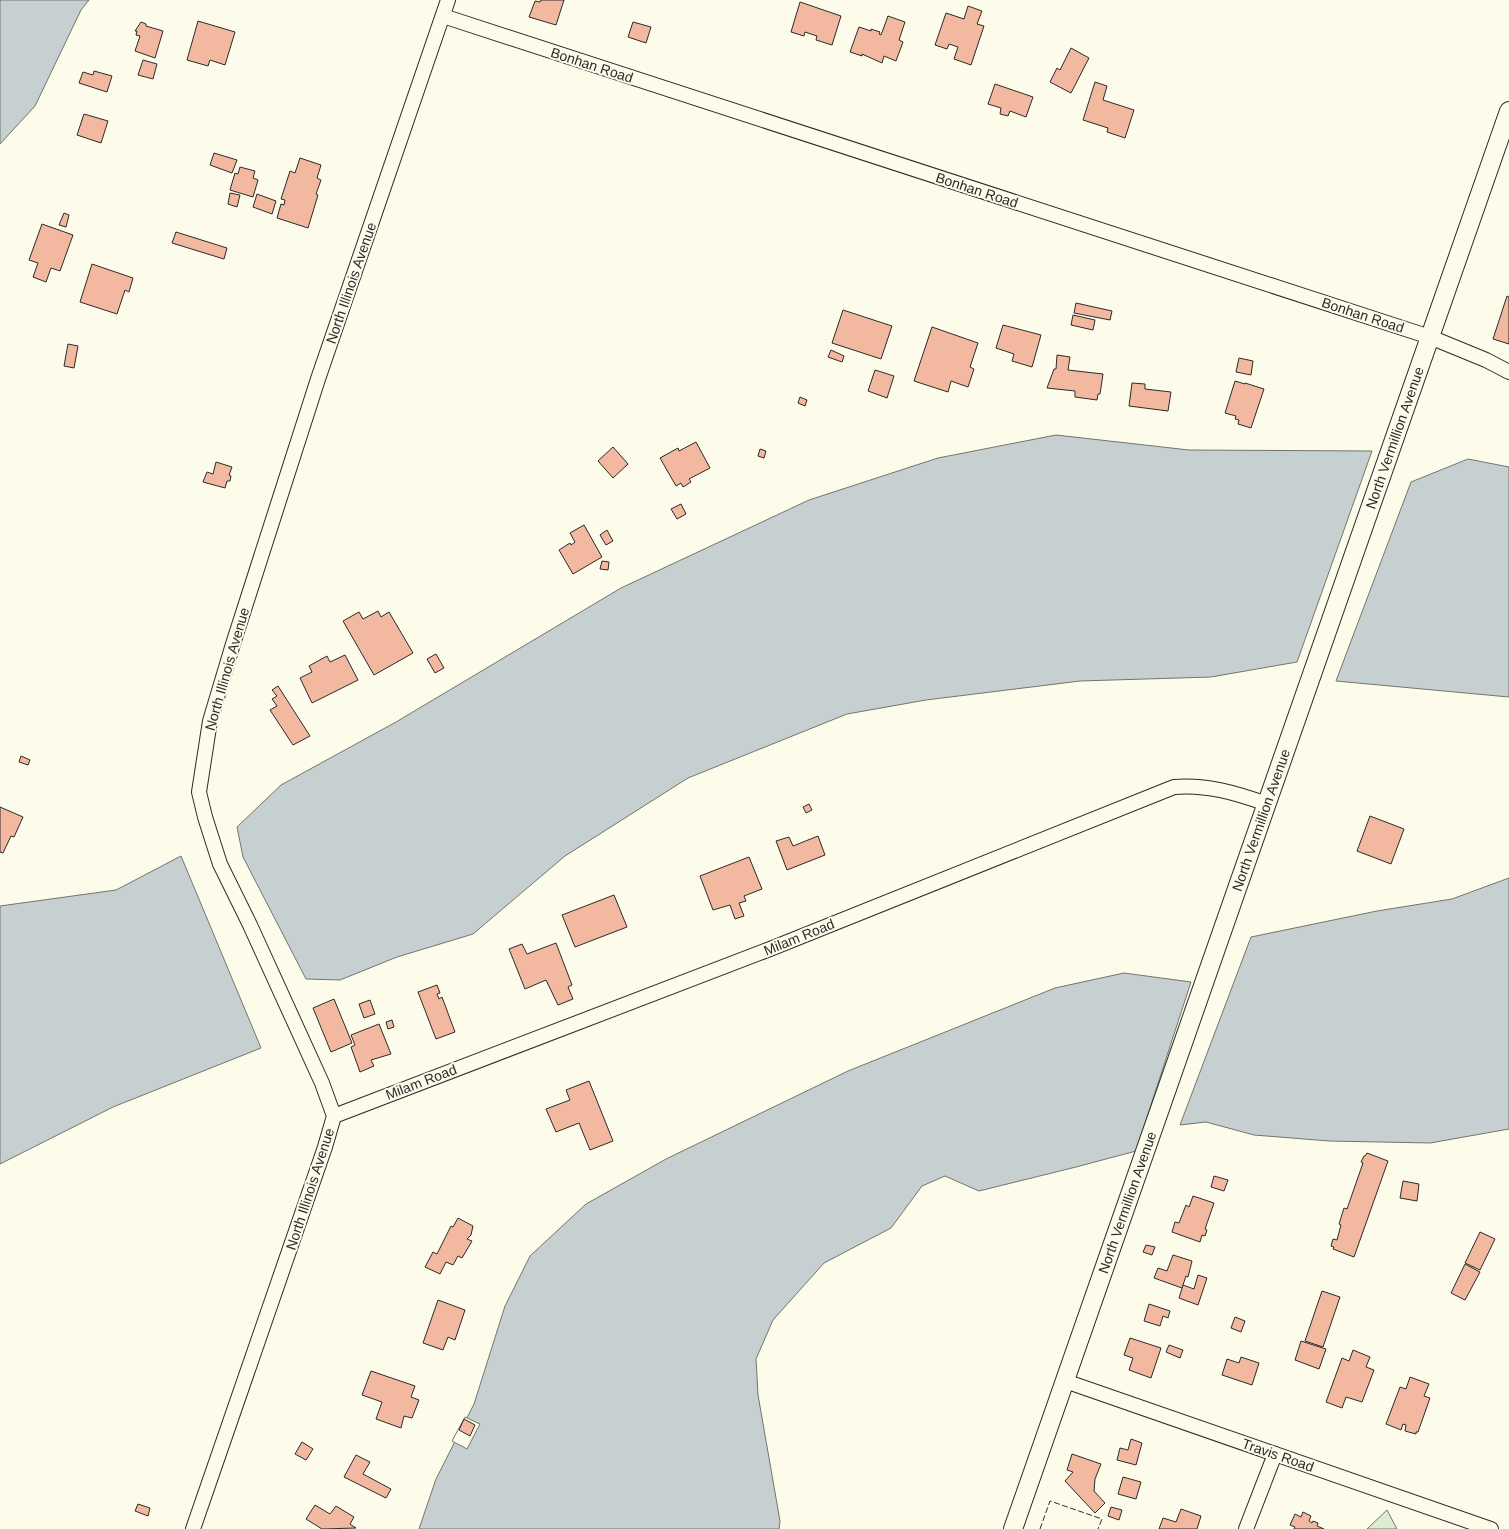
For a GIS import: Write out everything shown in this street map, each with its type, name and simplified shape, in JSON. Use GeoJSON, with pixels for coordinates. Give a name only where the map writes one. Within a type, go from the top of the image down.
{"type":"FeatureCollection","features":[{"type":"Feature","properties":{"kind":"street","name":"North Illinois Avenue"},"geometry":{"type":"LineString","coordinates":[[193,1529],[322,1156],[334,1116],[322,1083],[220,864],[205,817],[199,792],[210,721],[318,379],[448,0]]}},
{"type":"Feature","properties":{"kind":"street","name":"Bonhan Road"},"geometry":{"type":"LineString","coordinates":[[443,16],[1430,337],[1486,360],[1509,372]]}},
{"type":"Feature","properties":{"kind":"street","name":"North Vermillion Avenue"},"geometry":{"type":"LineString","coordinates":[[1013,1529],[1509,111]]}},
{"type":"Feature","properties":{"kind":"street","name":"Milam Road"},"geometry":{"type":"LineString","coordinates":[[334,1116],[770,949],[1174,787],[1201,786],[1245,796],[1267,804]]}},
{"type":"Feature","properties":{"kind":"street","name":"Travis Road"},"geometry":{"type":"LineString","coordinates":[[1065,1381],[1491,1529]]}},
{"type":"Feature","properties":{"kind":"street"},"geometry":{"type":"LineString","coordinates":[[1246,1529],[1275,1454]]}},
{"type":"Feature","properties":{"kind":"green space"},"geometry":{"type":"Polygon","coordinates":[[[1387,1510],[1397,1529],[1367,1529],[1387,1510]]]}},
{"type":"Feature","properties":{"kind":"shaded area"},"geometry":{"type":"Polygon","coordinates":[[[0,0],[89,0],[81,10],[35,106],[0,144],[0,0]]]}},
{"type":"Feature","properties":{"kind":"shaded area"},"geometry":{"type":"Polygon","coordinates":[[[1056,435],[1189,450],[1372,451],[1297,662],[1211,677],[1080,681],[926,700],[847,714],[688,778],[565,856],[473,934],[397,957],[340,980],[306,979],[243,857],[237,827],[281,785],[396,722],[621,588],[809,500],[938,458],[1056,435]]]}},
{"type":"Feature","properties":{"kind":"shaded area"},"geometry":{"type":"Polygon","coordinates":[[[1468,459],[1509,467],[1509,697],[1336,681],[1411,482],[1468,459]]]}},
{"type":"Feature","properties":{"kind":"shaded area"},"geometry":{"type":"Polygon","coordinates":[[[181,856],[261,1048],[113,1107],[0,1164],[0,906],[116,890],[181,856]]]}},
{"type":"Feature","properties":{"kind":"shaded area"},"geometry":{"type":"Polygon","coordinates":[[[1509,878],[1509,1129],[1430,1143],[1329,1141],[1254,1135],[1206,1122],[1180,1125],[1251,937],[1377,911],[1452,899],[1509,878]]]}},
{"type":"Feature","properties":{"kind":"shaded area"},"geometry":{"type":"Polygon","coordinates":[[[1124,973],[1191,982],[1136,1151],[979,1191],[945,1176],[922,1186],[891,1228],[824,1263],[773,1320],[756,1359],[758,1395],[780,1521],[779,1529],[419,1529],[436,1479],[474,1404],[505,1306],[530,1256],[586,1204],[666,1159],[848,1071],[1055,988],[1124,973]]]}},
{"type":"Feature","properties":{"kind":"pier"},"geometry":{"type":"Polygon","coordinates":[[[465,1417],[480,1424],[467,1449],[452,1441],[465,1417]]]}},
{"type":"Feature","properties":{"kind":"building"},"geometry":{"type":"Polygon","coordinates":[[[541,0],[564,0],[556,25],[529,17],[535,1],[540,2],[541,0]]]}},
{"type":"Feature","properties":{"kind":"building"},"geometry":{"type":"Polygon","coordinates":[[[800,2],[841,16],[832,45],[816,40],[817,36],[805,32],[804,36],[791,32],[800,2]]]}},
{"type":"Feature","properties":{"kind":"building"},"geometry":{"type":"Polygon","coordinates":[[[968,6],[982,11],[977,24],[984,26],[971,65],[954,59],[958,47],[949,44],[947,49],[935,45],[946,13],[964,19],[968,6]]]}},
{"type":"Feature","properties":{"kind":"building"},"geometry":{"type":"Polygon","coordinates":[[[888,16],[905,22],[899,40],[903,42],[896,61],[884,56],[882,63],[862,54],[862,56],[850,52],[859,27],[880,32],[879,34],[881,35],[888,16]]]}},
{"type":"Feature","properties":{"kind":"building"},"geometry":{"type":"Polygon","coordinates":[[[198,21],[235,32],[225,65],[210,60],[208,66],[187,60],[198,21]]]}},
{"type":"Feature","properties":{"kind":"building"},"geometry":{"type":"Polygon","coordinates":[[[141,22],[146,24],[146,26],[163,31],[155,58],[135,51],[140,36],[136,35],[137,31],[135,31],[141,22]]]}},
{"type":"Feature","properties":{"kind":"building"},"geometry":{"type":"Polygon","coordinates":[[[633,22],[651,27],[646,43],[628,37],[633,22]]]}},
{"type":"Feature","properties":{"kind":"building"},"geometry":{"type":"Polygon","coordinates":[[[1071,48],[1089,58],[1071,93],[1050,82],[1057,68],[1060,70],[1071,48]]]}},
{"type":"Feature","properties":{"kind":"building"},"geometry":{"type":"Polygon","coordinates":[[[143,60],[157,64],[153,79],[138,75],[143,60]]]}},
{"type":"Feature","properties":{"kind":"building"},"geometry":{"type":"Polygon","coordinates":[[[94,71],[112,76],[107,92],[79,83],[83,72],[93,75],[94,71]]]}},
{"type":"Feature","properties":{"kind":"building"},"geometry":{"type":"Polygon","coordinates":[[[1095,82],[1107,86],[1103,100],[1134,110],[1125,138],[1107,132],[1108,128],[1083,120],[1095,82]]]}},
{"type":"Feature","properties":{"kind":"building"},"geometry":{"type":"Polygon","coordinates":[[[995,84],[1033,97],[1026,117],[1010,111],[1008,116],[1000,114],[1001,108],[988,104],[995,84]]]}},
{"type":"Feature","properties":{"kind":"building"},"geometry":{"type":"Polygon","coordinates":[[[84,114],[108,121],[101,143],[77,135],[84,114]]]}},
{"type":"Feature","properties":{"kind":"building"},"geometry":{"type":"Polygon","coordinates":[[[214,153],[237,160],[232,173],[210,165],[214,153]]]}},
{"type":"Feature","properties":{"kind":"building"},"geometry":{"type":"Polygon","coordinates":[[[300,158],[321,165],[317,178],[321,180],[316,194],[318,195],[308,228],[277,218],[281,204],[284,205],[285,200],[281,199],[290,171],[295,173],[300,158]]]}},
{"type":"Feature","properties":{"kind":"building"},"geometry":{"type":"Polygon","coordinates":[[[240,167],[255,171],[253,178],[258,180],[253,197],[230,190],[235,173],[238,174],[240,167]]]}},
{"type":"Feature","properties":{"kind":"building"},"geometry":{"type":"Polygon","coordinates":[[[230,193],[240,195],[237,207],[228,204],[230,193]]]}},
{"type":"Feature","properties":{"kind":"building"},"geometry":{"type":"Polygon","coordinates":[[[257,194],[276,201],[272,214],[253,207],[257,194]]]}},
{"type":"Feature","properties":{"kind":"building"},"geometry":{"type":"Polygon","coordinates":[[[64,213],[69,215],[66,227],[59,225],[64,213]]]}},
{"type":"Feature","properties":{"kind":"building"},"geometry":{"type":"Polygon","coordinates":[[[42,224],[73,235],[60,271],[51,268],[46,282],[33,277],[38,263],[29,260],[42,224]]]}},
{"type":"Feature","properties":{"kind":"building"},"geometry":{"type":"Polygon","coordinates":[[[176,232],[227,248],[224,259],[172,243],[176,232]]]}},
{"type":"Feature","properties":{"kind":"building"},"geometry":{"type":"Polygon","coordinates":[[[92,264],[133,278],[129,292],[125,290],[117,314],[80,302],[92,264]]]}},
{"type":"Feature","properties":{"kind":"building"},"geometry":{"type":"Polygon","coordinates":[[[1507,296],[1509,297],[1509,344],[1493,339],[1507,296]]]}},
{"type":"Feature","properties":{"kind":"building"},"geometry":{"type":"Polygon","coordinates":[[[1076,303],[1112,311],[1110,320],[1074,313],[1076,303]]]}},
{"type":"Feature","properties":{"kind":"building"},"geometry":{"type":"Polygon","coordinates":[[[843,310],[892,326],[881,359],[832,343],[843,310]]]}},
{"type":"Feature","properties":{"kind":"building"},"geometry":{"type":"Polygon","coordinates":[[[1073,315],[1095,320],[1093,330],[1071,325],[1073,315]]]}},
{"type":"Feature","properties":{"kind":"building"},"geometry":{"type":"Polygon","coordinates":[[[1003,325],[1041,335],[1032,367],[1012,361],[1014,354],[996,348],[1003,325]]]}},
{"type":"Feature","properties":{"kind":"building"},"geometry":{"type":"Polygon","coordinates":[[[932,327],[978,343],[970,367],[974,369],[968,387],[951,381],[948,392],[914,381],[932,327]]]}},
{"type":"Feature","properties":{"kind":"building"},"geometry":{"type":"Polygon","coordinates":[[[68,344],[78,346],[74,368],[64,366],[68,344]]]}},
{"type":"Feature","properties":{"kind":"building"},"geometry":{"type":"Polygon","coordinates":[[[831,350],[844,356],[842,362],[828,357],[831,350]]]}},
{"type":"Feature","properties":{"kind":"building"},"geometry":{"type":"Polygon","coordinates":[[[1057,355],[1070,357],[1068,370],[1103,374],[1100,394],[1098,394],[1097,400],[1075,397],[1075,391],[1047,388],[1054,369],[1056,369],[1057,355]]]}},
{"type":"Feature","properties":{"kind":"building"},"geometry":{"type":"Polygon","coordinates":[[[1239,358],[1253,361],[1251,375],[1236,372],[1239,358]]]}},
{"type":"Feature","properties":{"kind":"building"},"geometry":{"type":"Polygon","coordinates":[[[875,370],[894,376],[887,398],[868,391],[875,370]]]}},
{"type":"Feature","properties":{"kind":"building"},"geometry":{"type":"Polygon","coordinates":[[[1235,381],[1264,389],[1251,428],[1238,424],[1239,420],[1235,419],[1236,416],[1225,413],[1235,381]]]}},
{"type":"Feature","properties":{"kind":"building"},"geometry":{"type":"Polygon","coordinates":[[[1132,383],[1145,384],[1145,389],[1171,392],[1168,411],[1129,406],[1132,383]]]}},
{"type":"Feature","properties":{"kind":"building"},"geometry":{"type":"Polygon","coordinates":[[[800,397],[807,400],[805,406],[798,403],[800,397]]]}},
{"type":"Feature","properties":{"kind":"building"},"geometry":{"type":"Polygon","coordinates":[[[696,442],[710,468],[689,479],[691,482],[683,487],[681,483],[676,486],[660,458],[678,448],[679,451],[696,442]]]}},
{"type":"Feature","properties":{"kind":"building"},"geometry":{"type":"Polygon","coordinates":[[[613,447],[628,464],[613,478],[598,461],[613,447]]]}},
{"type":"Feature","properties":{"kind":"building"},"geometry":{"type":"Polygon","coordinates":[[[760,449],[766,451],[764,458],[758,456],[760,449]]]}},
{"type":"Feature","properties":{"kind":"building"},"geometry":{"type":"Polygon","coordinates":[[[216,462],[232,467],[229,475],[231,476],[230,481],[227,481],[225,488],[203,482],[207,472],[213,474],[216,462]]]}},
{"type":"Feature","properties":{"kind":"building"},"geometry":{"type":"Polygon","coordinates":[[[681,504],[686,514],[677,519],[671,509],[681,504]]]}},
{"type":"Feature","properties":{"kind":"building"},"geometry":{"type":"Polygon","coordinates":[[[584,525],[602,557],[573,574],[559,550],[575,542],[570,533],[584,525]]]}},
{"type":"Feature","properties":{"kind":"building"},"geometry":{"type":"Polygon","coordinates":[[[607,530],[613,541],[606,545],[600,535],[607,530]]]}},
{"type":"Feature","properties":{"kind":"building"},"geometry":{"type":"Polygon","coordinates":[[[602,561],[609,562],[608,570],[600,569],[602,561]]]}},
{"type":"Feature","properties":{"kind":"building"},"geometry":{"type":"Polygon","coordinates":[[[378,611],[381,617],[389,612],[413,653],[374,675],[343,621],[359,612],[363,619],[378,611]]]}},
{"type":"Feature","properties":{"kind":"building"},"geometry":{"type":"Polygon","coordinates":[[[436,654],[444,668],[435,673],[427,659],[436,654]]]}},
{"type":"Feature","properties":{"kind":"building"},"geometry":{"type":"Polygon","coordinates":[[[345,655],[358,680],[312,703],[300,678],[312,672],[309,666],[327,656],[330,662],[345,655]]]}},
{"type":"Feature","properties":{"kind":"building"},"geometry":{"type":"Polygon","coordinates":[[[278,686],[310,736],[293,745],[270,710],[277,706],[272,699],[277,696],[272,690],[278,686]]]}},
{"type":"Feature","properties":{"kind":"building"},"geometry":{"type":"Polygon","coordinates":[[[21,756],[30,760],[28,765],[19,762],[21,756]]]}},
{"type":"Feature","properties":{"kind":"building"},"geometry":{"type":"Polygon","coordinates":[[[809,804],[812,810],[806,813],[803,807],[809,804]]]}},
{"type":"Feature","properties":{"kind":"building"},"geometry":{"type":"Polygon","coordinates":[[[0,807],[23,817],[14,837],[11,836],[3,853],[0,852],[0,807]]]}},
{"type":"Feature","properties":{"kind":"building"},"geometry":{"type":"Polygon","coordinates":[[[1370,816],[1404,829],[1391,864],[1357,851],[1370,816]]]}},
{"type":"Feature","properties":{"kind":"building"},"geometry":{"type":"Polygon","coordinates":[[[818,836],[825,855],[787,870],[776,841],[789,837],[793,846],[818,836]]]}},
{"type":"Feature","properties":{"kind":"building"},"geometry":{"type":"Polygon","coordinates":[[[749,857],[762,889],[744,896],[746,901],[739,903],[744,916],[735,919],[730,905],[713,910],[700,876],[749,857]]]}},
{"type":"Feature","properties":{"kind":"building"},"geometry":{"type":"Polygon","coordinates":[[[614,895],[627,927],[575,947],[562,915],[614,895]]]}},
{"type":"Feature","properties":{"kind":"building"},"geometry":{"type":"Polygon","coordinates":[[[556,943],[572,985],[568,987],[573,999],[558,1005],[546,980],[525,989],[509,949],[522,944],[527,954],[556,943]]]}},
{"type":"Feature","properties":{"kind":"building"},"geometry":{"type":"Polygon","coordinates":[[[437,985],[440,993],[437,994],[439,999],[442,997],[455,1032],[436,1039],[418,992],[437,985]]]}},
{"type":"Feature","properties":{"kind":"building"},"geometry":{"type":"Polygon","coordinates":[[[334,999],[352,1043],[331,1052],[313,1008],[334,999]]]}},
{"type":"Feature","properties":{"kind":"building"},"geometry":{"type":"Polygon","coordinates":[[[370,1000],[375,1014],[364,1018],[359,1004],[370,1000]]]}},
{"type":"Feature","properties":{"kind":"building"},"geometry":{"type":"Polygon","coordinates":[[[392,1020],[394,1027],[388,1029],[386,1022],[392,1020]]]}},
{"type":"Feature","properties":{"kind":"building"},"geometry":{"type":"Polygon","coordinates":[[[379,1024],[391,1054],[371,1060],[374,1066],[360,1072],[351,1047],[355,1045],[351,1035],[379,1024]]]}},
{"type":"Feature","properties":{"kind":"building"},"geometry":{"type":"Polygon","coordinates":[[[589,1081],[613,1141],[590,1150],[579,1123],[556,1132],[546,1109],[570,1100],[566,1090],[589,1081]]]}},
{"type":"Feature","properties":{"kind":"building"},"geometry":{"type":"Polygon","coordinates":[[[1367,1153],[1388,1161],[1354,1257],[1333,1249],[1334,1247],[1331,1246],[1333,1239],[1337,1240],[1344,1208],[1347,1209],[1363,1163],[1361,1162],[1367,1153]]]}},
{"type":"Feature","properties":{"kind":"building"},"geometry":{"type":"Polygon","coordinates":[[[1214,1176],[1228,1180],[1224,1191],[1211,1187],[1214,1176]]]}},
{"type":"Feature","properties":{"kind":"building"},"geometry":{"type":"Polygon","coordinates":[[[1403,1181],[1419,1184],[1417,1201],[1400,1198],[1403,1181]]]}},
{"type":"Feature","properties":{"kind":"building"},"geometry":{"type":"Polygon","coordinates":[[[1193,1196],[1214,1203],[1205,1229],[1207,1230],[1205,1236],[1202,1235],[1200,1242],[1172,1232],[1175,1222],[1179,1223],[1186,1205],[1189,1207],[1193,1196]]]}},
{"type":"Feature","properties":{"kind":"building"},"geometry":{"type":"Polygon","coordinates":[[[458,1218],[473,1226],[471,1235],[467,1239],[472,1241],[462,1258],[458,1256],[453,1265],[446,1262],[440,1274],[425,1267],[433,1252],[437,1254],[451,1226],[453,1227],[458,1218]]]}},
{"type":"Feature","properties":{"kind":"building"},"geometry":{"type":"Polygon","coordinates":[[[1480,1232],[1495,1239],[1480,1270],[1465,1263],[1480,1232]]]}},
{"type":"Feature","properties":{"kind":"building"},"geometry":{"type":"Polygon","coordinates":[[[1146,1245],[1155,1247],[1152,1255],[1143,1252],[1146,1245]]]}},
{"type":"Feature","properties":{"kind":"building"},"geometry":{"type":"Polygon","coordinates":[[[1173,1255],[1192,1261],[1188,1277],[1186,1276],[1182,1288],[1154,1278],[1158,1268],[1167,1271],[1173,1255]]]}},
{"type":"Feature","properties":{"kind":"building"},"geometry":{"type":"Polygon","coordinates":[[[1465,1264],[1480,1272],[1465,1300],[1451,1293],[1465,1264]]]}},
{"type":"Feature","properties":{"kind":"building"},"geometry":{"type":"Polygon","coordinates":[[[1198,1275],[1207,1278],[1198,1305],[1179,1298],[1183,1285],[1194,1289],[1198,1275]]]}},
{"type":"Feature","properties":{"kind":"building"},"geometry":{"type":"Polygon","coordinates":[[[1322,1291],[1340,1297],[1323,1347],[1305,1341],[1322,1291]]]}},
{"type":"Feature","properties":{"kind":"building"},"geometry":{"type":"Polygon","coordinates":[[[438,1300],[465,1310],[455,1340],[448,1337],[443,1350],[423,1343],[438,1300]]]}},
{"type":"Feature","properties":{"kind":"building"},"geometry":{"type":"Polygon","coordinates":[[[1149,1304],[1170,1311],[1168,1318],[1163,1316],[1160,1326],[1144,1321],[1149,1304]]]}},
{"type":"Feature","properties":{"kind":"building"},"geometry":{"type":"Polygon","coordinates":[[[1235,1317],[1245,1321],[1241,1332],[1231,1328],[1235,1317]]]}},
{"type":"Feature","properties":{"kind":"building"},"geometry":{"type":"Polygon","coordinates":[[[1130,1338],[1161,1348],[1151,1378],[1129,1370],[1133,1358],[1124,1355],[1130,1338]]]}},
{"type":"Feature","properties":{"kind":"building"},"geometry":{"type":"Polygon","coordinates":[[[1301,1341],[1326,1349],[1319,1369],[1295,1360],[1301,1341]]]}},
{"type":"Feature","properties":{"kind":"building"},"geometry":{"type":"Polygon","coordinates":[[[1169,1345],[1183,1350],[1180,1358],[1166,1352],[1169,1345]]]}},
{"type":"Feature","properties":{"kind":"building"},"geometry":{"type":"Polygon","coordinates":[[[1353,1350],[1370,1357],[1366,1367],[1374,1370],[1362,1402],[1346,1397],[1342,1408],[1326,1402],[1342,1358],[1349,1361],[1353,1350]]]}},
{"type":"Feature","properties":{"kind":"building"},"geometry":{"type":"Polygon","coordinates":[[[1241,1357],[1259,1363],[1252,1385],[1222,1375],[1227,1359],[1239,1363],[1241,1357]]]}},
{"type":"Feature","properties":{"kind":"building"},"geometry":{"type":"Polygon","coordinates":[[[371,1371],[415,1386],[411,1397],[419,1400],[412,1418],[404,1416],[401,1428],[376,1419],[382,1402],[362,1395],[371,1371]]]}},
{"type":"Feature","properties":{"kind":"building"},"geometry":{"type":"Polygon","coordinates":[[[1410,1377],[1429,1384],[1424,1396],[1430,1398],[1416,1434],[1405,1431],[1406,1425],[1403,1424],[1401,1430],[1386,1424],[1400,1387],[1406,1389],[1410,1377]]]}},
{"type":"Feature","properties":{"kind":"building"},"geometry":{"type":"Polygon","coordinates":[[[464,1419],[475,1425],[470,1436],[459,1430],[464,1419]]]}},
{"type":"Feature","properties":{"kind":"building"},"geometry":{"type":"Polygon","coordinates":[[[1131,1439],[1142,1443],[1136,1465],[1117,1460],[1120,1448],[1128,1450],[1131,1439]]]}},
{"type":"Feature","properties":{"kind":"building"},"geometry":{"type":"Polygon","coordinates":[[[302,1442],[313,1449],[306,1460],[295,1454],[302,1442]]]}},
{"type":"Feature","properties":{"kind":"building"},"geometry":{"type":"Polygon","coordinates":[[[1072,1454],[1101,1464],[1095,1479],[1094,1491],[1105,1503],[1095,1513],[1065,1481],[1073,1472],[1067,1470],[1072,1454]]]}},
{"type":"Feature","properties":{"kind":"building"},"geometry":{"type":"Polygon","coordinates":[[[356,1455],[370,1462],[363,1474],[391,1489],[386,1498],[344,1477],[356,1455]]]}},
{"type":"Feature","properties":{"kind":"building"},"geometry":{"type":"Polygon","coordinates":[[[1123,1477],[1141,1482],[1136,1499],[1118,1494],[1123,1477]]]}},
{"type":"Feature","properties":{"kind":"building"},"geometry":{"type":"Polygon","coordinates":[[[138,1504],[150,1508],[148,1516],[135,1511],[138,1504]]]}},
{"type":"Feature","properties":{"kind":"building"},"geometry":{"type":"Polygon","coordinates":[[[315,1505],[330,1514],[336,1506],[354,1517],[350,1524],[356,1528],[322,1529],[306,1519],[315,1505]]]}},
{"type":"Feature","properties":{"kind":"building"},"geometry":{"type":"Polygon","coordinates":[[[1111,1507],[1122,1510],[1119,1520],[1108,1516],[1111,1507]]]}},
{"type":"Feature","properties":{"kind":"building"},"geometry":{"type":"Polygon","coordinates":[[[1181,1509],[1201,1516],[1197,1529],[1159,1529],[1163,1518],[1176,1522],[1181,1509]]]}},
{"type":"Feature","properties":{"kind":"building"},"geometry":{"type":"Polygon","coordinates":[[[1303,1512],[1311,1516],[1309,1521],[1318,1523],[1317,1526],[1324,1529],[1294,1529],[1295,1527],[1290,1525],[1295,1514],[1301,1517],[1303,1512]]]}},
{"type":"Feature","properties":{"kind":"fence"},"geometry":{"type":"LineString","coordinates":[[1040,1529],[1050,1501],[1102,1519],[1098,1529]]}}]}
